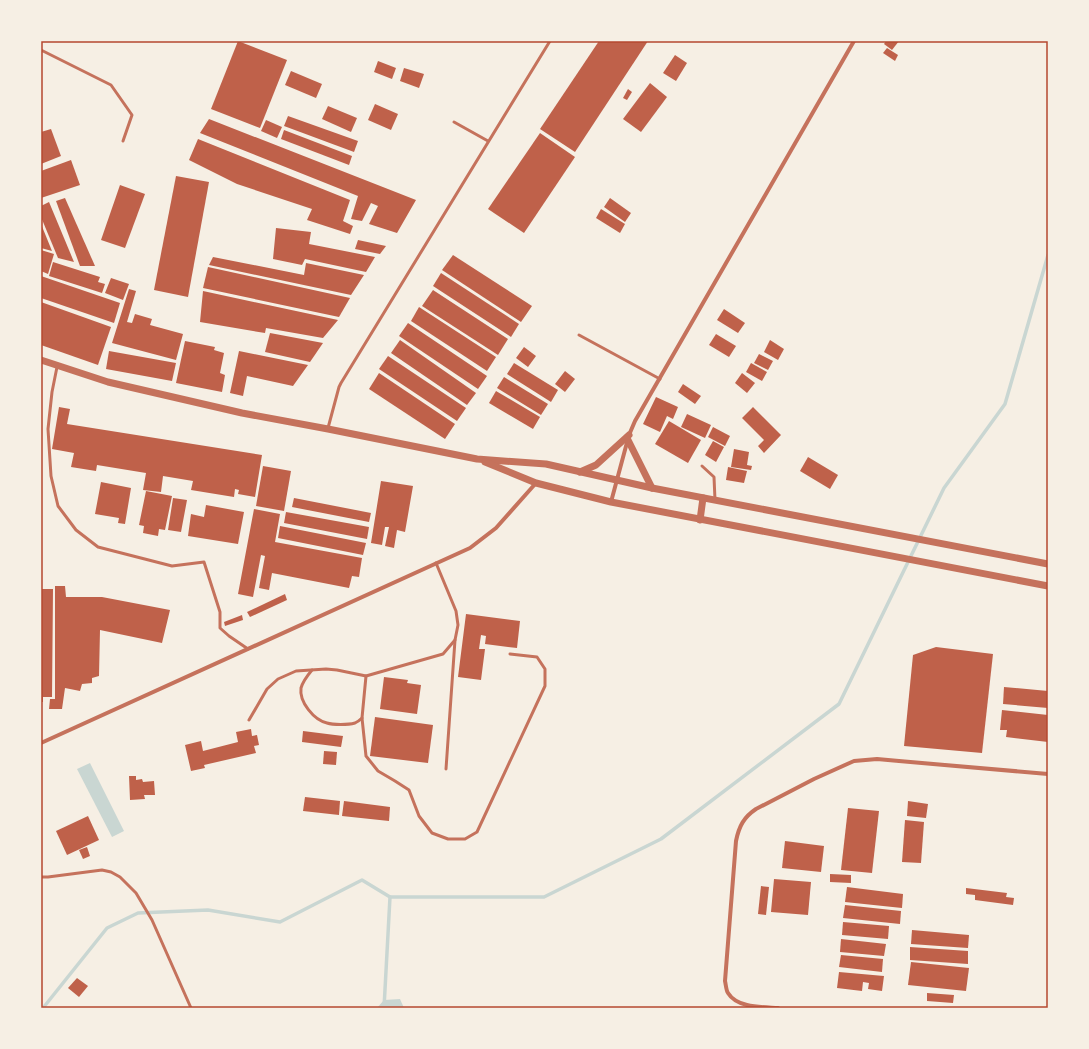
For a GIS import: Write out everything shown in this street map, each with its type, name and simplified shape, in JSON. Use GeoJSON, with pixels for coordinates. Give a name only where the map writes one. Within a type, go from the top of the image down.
{"type":"FeatureCollection","features":[{"type":"Feature","properties":{"kind":"street"},"geometry":{"type":"LineString","coordinates":[[611,502],[629,437],[635,422],[854,41]]}},
{"type":"Feature","properties":{"kind":"street"},"geometry":{"type":"LineString","coordinates":[[41,360],[108,382],[242,413],[477,458],[546,464],[652,488],[1048,564]]}},
{"type":"Feature","properties":{"kind":"street"},"geometry":{"type":"LineString","coordinates":[[580,472],[596,465],[629,437]]}},
{"type":"Feature","properties":{"kind":"street"},"geometry":{"type":"LineString","coordinates":[[629,437],[652,488]]}},
{"type":"Feature","properties":{"kind":"street"},"geometry":{"type":"LineString","coordinates":[[477,458],[536,483],[611,502],[1048,586]]}},
{"type":"Feature","properties":{"kind":"street"},"geometry":{"type":"LineString","coordinates":[[41,742],[470,548],[491,533],[536,483]]}},
{"type":"Feature","properties":{"kind":"street"},"geometry":{"type":"LineString","coordinates":[[700,520],[703,498]]}},
{"type":"Feature","properties":{"kind":"street"},"geometry":{"type":"LineString","coordinates":[[778,1008],[748,1005],[735,1000],[728,993],[725,981],[736,841],[738,831],[748,814],[756,808],[814,779],[854,761],[877,759],[1048,774]]}},
{"type":"Feature","properties":{"kind":"lane"},"geometry":{"type":"LineString","coordinates":[[328,429],[341,383],[550,41]]}},
{"type":"Feature","properties":{"kind":"lane"},"geometry":{"type":"LineString","coordinates":[[41,50],[111,85],[132,115],[123,141]]}},
{"type":"Feature","properties":{"kind":"lane"},"geometry":{"type":"LineString","coordinates":[[454,122],[488,141]]}},
{"type":"Feature","properties":{"kind":"lane"},"geometry":{"type":"LineString","coordinates":[[579,335],[660,378]]}},
{"type":"Feature","properties":{"kind":"lane"},"geometry":{"type":"LineString","coordinates":[[58,365],[52,392],[48,429],[51,476],[58,506],[76,530],[98,546],[172,566],[204,562],[220,612],[220,628],[248,649]]}},
{"type":"Feature","properties":{"kind":"lane"},"geometry":{"type":"LineString","coordinates":[[702,466],[714,477],[714,500]]}},
{"type":"Feature","properties":{"kind":"lane"},"geometry":{"type":"LineString","coordinates":[[436,563],[456,611],[458,625],[455,640],[446,769]]}},
{"type":"Feature","properties":{"kind":"lane"},"geometry":{"type":"LineString","coordinates":[[250,720],[267,690],[278,679],[296,671],[337,670],[366,676],[443,654],[455,640]]}},
{"type":"Feature","properties":{"kind":"lane"},"geometry":{"type":"LineString","coordinates":[[366,676],[362,718],[366,756],[378,771],[409,790],[419,816],[432,833],[448,840],[465,839],[477,832],[545,686],[545,669],[536,657],[510,654]]}},
{"type":"Feature","properties":{"kind":"lane"},"geometry":{"type":"LineString","coordinates":[[312,670],[304,680],[301,690],[304,704],[314,716],[327,723],[342,724],[356,723],[362,718]]}},
{"type":"Feature","properties":{"kind":"lane"},"geometry":{"type":"LineString","coordinates":[[41,877],[95,870],[106,871],[120,877],[136,893],[144,905],[191,1008]]}},
{"type":"Feature","properties":{"kind":"shaded area"},"geometry":{"type":"Polygon","coordinates":[[[90,763],[124,831],[112,837],[77,769],[90,763]]]}},
{"type":"Feature","properties":{"kind":"shaded area"},"geometry":{"type":"Polygon","coordinates":[[[400,999],[404,1008],[377,1008],[384,1000],[400,999]]]}},
{"type":"Feature","properties":{"kind":"building"},"geometry":{"type":"Polygon","coordinates":[[[238,41],[287,60],[260,128],[211,109],[238,41]]]}},
{"type":"Feature","properties":{"kind":"building"},"geometry":{"type":"Polygon","coordinates":[[[599,41],[648,41],[575,152],[540,129],[599,41]]]}},
{"type":"Feature","properties":{"kind":"building"},"geometry":{"type":"Polygon","coordinates":[[[886,41],[899,41],[892,50],[884,44],[886,41]]]}},
{"type":"Feature","properties":{"kind":"building"},"geometry":{"type":"Polygon","coordinates":[[[887,48],[898,55],[895,61],[883,53],[887,48]]]}},
{"type":"Feature","properties":{"kind":"building"},"geometry":{"type":"Polygon","coordinates":[[[675,55],[687,63],[676,81],[663,73],[675,55]]]}},
{"type":"Feature","properties":{"kind":"building"},"geometry":{"type":"Polygon","coordinates":[[[378,61],[396,68],[392,79],[374,72],[378,61]]]}},
{"type":"Feature","properties":{"kind":"building"},"geometry":{"type":"Polygon","coordinates":[[[404,68],[424,74],[419,88],[400,81],[404,68]]]}},
{"type":"Feature","properties":{"kind":"building"},"geometry":{"type":"Polygon","coordinates":[[[291,71],[322,84],[316,98],[285,85],[291,71]]]}},
{"type":"Feature","properties":{"kind":"building"},"geometry":{"type":"Polygon","coordinates":[[[650,83],[667,97],[641,132],[623,119],[650,83]]]}},
{"type":"Feature","properties":{"kind":"building"},"geometry":{"type":"Polygon","coordinates":[[[628,89],[632,92],[627,100],[623,98],[628,89]]]}},
{"type":"Feature","properties":{"kind":"building"},"geometry":{"type":"Polygon","coordinates":[[[375,104],[398,114],[391,130],[368,120],[375,104]]]}},
{"type":"Feature","properties":{"kind":"building"},"geometry":{"type":"Polygon","coordinates":[[[328,106],[357,118],[351,132],[322,119],[328,106]]]}},
{"type":"Feature","properties":{"kind":"building"},"geometry":{"type":"Polygon","coordinates":[[[288,116],[358,141],[354,152],[284,126],[288,116]]]}},
{"type":"Feature","properties":{"kind":"building"},"geometry":{"type":"Polygon","coordinates":[[[209,119],[416,200],[397,233],[369,224],[378,206],[371,203],[362,221],[351,219],[358,196],[200,133],[209,119]]]}},
{"type":"Feature","properties":{"kind":"building"},"geometry":{"type":"Polygon","coordinates":[[[266,120],[282,127],[277,138],[261,131],[266,120]]]}},
{"type":"Feature","properties":{"kind":"building"},"geometry":{"type":"Polygon","coordinates":[[[51,129],[61,156],[41,164],[41,132],[51,129]]]}},
{"type":"Feature","properties":{"kind":"building"},"geometry":{"type":"Polygon","coordinates":[[[284,130],[352,156],[349,165],[281,139],[284,130]]]}},
{"type":"Feature","properties":{"kind":"building"},"geometry":{"type":"Polygon","coordinates":[[[540,133],[575,157],[524,233],[488,209],[540,133]]]}},
{"type":"Feature","properties":{"kind":"building"},"geometry":{"type":"Polygon","coordinates":[[[198,139],[350,200],[343,221],[353,226],[350,234],[307,220],[312,209],[237,184],[189,160],[198,139]]]}},
{"type":"Feature","properties":{"kind":"building"},"geometry":{"type":"Polygon","coordinates":[[[71,160],[80,185],[41,198],[41,171],[71,160]]]}},
{"type":"Feature","properties":{"kind":"building"},"geometry":{"type":"Polygon","coordinates":[[[176,176],[209,182],[188,297],[154,290],[176,176]]]}},
{"type":"Feature","properties":{"kind":"building"},"geometry":{"type":"Polygon","coordinates":[[[120,185],[145,194],[125,248],[101,240],[120,185]]]}},
{"type":"Feature","properties":{"kind":"building"},"geometry":{"type":"Polygon","coordinates":[[[65,198],[95,266],[80,266],[56,201],[65,198]]]}},
{"type":"Feature","properties":{"kind":"building"},"geometry":{"type":"Polygon","coordinates":[[[610,198],[631,213],[625,222],[604,207],[610,198]]]}},
{"type":"Feature","properties":{"kind":"building"},"geometry":{"type":"Polygon","coordinates":[[[49,202],[74,262],[58,258],[41,217],[41,206],[49,202]]]}},
{"type":"Feature","properties":{"kind":"building"},"geometry":{"type":"Polygon","coordinates":[[[601,209],[625,224],[620,233],[596,218],[601,209]]]}},
{"type":"Feature","properties":{"kind":"building"},"geometry":{"type":"Polygon","coordinates":[[[41,224],[52,251],[41,248],[41,224]]]}},
{"type":"Feature","properties":{"kind":"building"},"geometry":{"type":"Polygon","coordinates":[[[276,228],[311,232],[309,244],[375,257],[366,272],[305,259],[302,265],[273,259],[276,228]]]}},
{"type":"Feature","properties":{"kind":"building"},"geometry":{"type":"Polygon","coordinates":[[[358,240],[386,246],[380,254],[355,249],[358,240]]]}},
{"type":"Feature","properties":{"kind":"building"},"geometry":{"type":"Polygon","coordinates":[[[41,250],[54,254],[48,274],[41,271],[41,250]]]}},
{"type":"Feature","properties":{"kind":"building"},"geometry":{"type":"Polygon","coordinates":[[[453,255],[532,306],[521,322],[442,270],[453,255]]]}},
{"type":"Feature","properties":{"kind":"building"},"geometry":{"type":"Polygon","coordinates":[[[213,257],[304,275],[306,263],[364,275],[351,295],[209,265],[213,257]]]}},
{"type":"Feature","properties":{"kind":"building"},"geometry":{"type":"Polygon","coordinates":[[[53,262],[100,277],[98,282],[105,284],[102,293],[49,276],[53,262]]]}},
{"type":"Feature","properties":{"kind":"building"},"geometry":{"type":"Polygon","coordinates":[[[208,267],[350,298],[339,317],[203,288],[208,267]]]}},
{"type":"Feature","properties":{"kind":"building"},"geometry":{"type":"Polygon","coordinates":[[[441,273],[519,324],[511,337],[433,286],[441,273]]]}},
{"type":"Feature","properties":{"kind":"building"},"geometry":{"type":"Polygon","coordinates":[[[41,276],[120,303],[114,323],[41,298],[41,276]]]}},
{"type":"Feature","properties":{"kind":"building"},"geometry":{"type":"Polygon","coordinates":[[[111,278],[129,284],[123,300],[105,293],[111,278]]]}},
{"type":"Feature","properties":{"kind":"building"},"geometry":{"type":"Polygon","coordinates":[[[129,289],[136,291],[127,322],[132,323],[135,314],[152,319],[150,325],[183,334],[176,360],[112,343],[129,289]]]}},
{"type":"Feature","properties":{"kind":"building"},"geometry":{"type":"Polygon","coordinates":[[[433,290],[508,339],[498,355],[422,306],[433,290]]]}},
{"type":"Feature","properties":{"kind":"building"},"geometry":{"type":"Polygon","coordinates":[[[203,291],[338,320],[323,338],[266,328],[265,333],[200,322],[203,291]]]}},
{"type":"Feature","properties":{"kind":"building"},"geometry":{"type":"Polygon","coordinates":[[[41,302],[111,327],[98,365],[41,345],[41,302]]]}},
{"type":"Feature","properties":{"kind":"building"},"geometry":{"type":"Polygon","coordinates":[[[419,307],[496,357],[487,371],[411,321],[419,307]]]}},
{"type":"Feature","properties":{"kind":"building"},"geometry":{"type":"Polygon","coordinates":[[[724,309],[745,323],[738,333],[717,320],[724,309]]]}},
{"type":"Feature","properties":{"kind":"building"},"geometry":{"type":"Polygon","coordinates":[[[408,323],[487,376],[478,389],[399,336],[408,323]]]}},
{"type":"Feature","properties":{"kind":"building"},"geometry":{"type":"Polygon","coordinates":[[[270,333],[323,343],[310,362],[265,352],[270,333]]]}},
{"type":"Feature","properties":{"kind":"building"},"geometry":{"type":"Polygon","coordinates":[[[716,334],[736,346],[729,357],[709,345],[716,334]]]}},
{"type":"Feature","properties":{"kind":"building"},"geometry":{"type":"Polygon","coordinates":[[[400,340],[476,393],[467,405],[391,353],[400,340]]]}},
{"type":"Feature","properties":{"kind":"building"},"geometry":{"type":"Polygon","coordinates":[[[770,340],[784,349],[778,360],[764,352],[770,340]]]}},
{"type":"Feature","properties":{"kind":"building"},"geometry":{"type":"Polygon","coordinates":[[[185,341],[215,347],[214,350],[224,353],[220,373],[225,375],[222,392],[176,383],[185,341]]]}},
{"type":"Feature","properties":{"kind":"building"},"geometry":{"type":"Polygon","coordinates":[[[524,347],[536,356],[528,367],[516,358],[524,347]]]}},
{"type":"Feature","properties":{"kind":"building"},"geometry":{"type":"Polygon","coordinates":[[[109,351],[176,363],[172,381],[106,369],[109,351]]]}},
{"type":"Feature","properties":{"kind":"building"},"geometry":{"type":"Polygon","coordinates":[[[239,351],[308,365],[293,386],[247,376],[243,396],[230,393],[239,351]]]}},
{"type":"Feature","properties":{"kind":"building"},"geometry":{"type":"Polygon","coordinates":[[[759,354],[773,361],[768,370],[754,363],[759,354]]]}},
{"type":"Feature","properties":{"kind":"building"},"geometry":{"type":"Polygon","coordinates":[[[388,356],[466,408],[457,421],[379,369],[388,356]]]}},
{"type":"Feature","properties":{"kind":"building"},"geometry":{"type":"Polygon","coordinates":[[[514,363],[558,390],[551,402],[507,374],[514,363]]]}},
{"type":"Feature","properties":{"kind":"building"},"geometry":{"type":"Polygon","coordinates":[[[751,363],[767,372],[762,381],[746,372],[751,363]]]}},
{"type":"Feature","properties":{"kind":"building"},"geometry":{"type":"Polygon","coordinates":[[[565,371],[575,379],[565,392],[555,384],[565,371]]]}},
{"type":"Feature","properties":{"kind":"building"},"geometry":{"type":"Polygon","coordinates":[[[379,373],[455,424],[445,439],[369,389],[379,373]]]}},
{"type":"Feature","properties":{"kind":"building"},"geometry":{"type":"Polygon","coordinates":[[[742,373],[755,383],[747,393],[735,383],[742,373]]]}},
{"type":"Feature","properties":{"kind":"building"},"geometry":{"type":"Polygon","coordinates":[[[504,377],[548,404],[541,415],[497,388],[504,377]]]}},
{"type":"Feature","properties":{"kind":"building"},"geometry":{"type":"Polygon","coordinates":[[[683,384],[701,396],[695,404],[678,392],[683,384]]]}},
{"type":"Feature","properties":{"kind":"building"},"geometry":{"type":"Polygon","coordinates":[[[496,391],[540,417],[533,429],[489,403],[496,391]]]}},
{"type":"Feature","properties":{"kind":"building"},"geometry":{"type":"Polygon","coordinates":[[[656,397],[678,407],[673,419],[667,416],[660,432],[643,424],[656,397]]]}},
{"type":"Feature","properties":{"kind":"building"},"geometry":{"type":"Polygon","coordinates":[[[59,407],[70,409],[67,424],[262,455],[255,497],[238,494],[239,490],[235,489],[234,497],[191,490],[193,481],[163,476],[161,492],[143,490],[146,473],[97,465],[96,471],[71,467],[74,453],[52,449],[59,407]]]}},
{"type":"Feature","properties":{"kind":"building"},"geometry":{"type":"Polygon","coordinates":[[[753,407],[781,435],[764,453],[758,446],[764,440],[742,418],[753,407]]]}},
{"type":"Feature","properties":{"kind":"building"},"geometry":{"type":"Polygon","coordinates":[[[687,414],[711,425],[705,438],[681,427],[687,414]]]}},
{"type":"Feature","properties":{"kind":"building"},"geometry":{"type":"Polygon","coordinates":[[[669,421],[701,440],[688,463],[655,444],[669,421]]]}},
{"type":"Feature","properties":{"kind":"building"},"geometry":{"type":"Polygon","coordinates":[[[713,427],[730,436],[725,446],[708,437],[713,427]]]}},
{"type":"Feature","properties":{"kind":"building"},"geometry":{"type":"Polygon","coordinates":[[[713,441],[724,447],[716,462],[705,455],[713,441]]]}},
{"type":"Feature","properties":{"kind":"building"},"geometry":{"type":"Polygon","coordinates":[[[734,449],[749,452],[747,465],[752,466],[751,470],[731,467],[734,449]]]}},
{"type":"Feature","properties":{"kind":"building"},"geometry":{"type":"Polygon","coordinates":[[[808,457],[838,475],[830,489],[800,471],[808,457]]]}},
{"type":"Feature","properties":{"kind":"building"},"geometry":{"type":"Polygon","coordinates":[[[263,466],[291,471],[284,511],[256,506],[263,466]]]}},
{"type":"Feature","properties":{"kind":"building"},"geometry":{"type":"Polygon","coordinates":[[[728,467],[747,471],[744,483],[726,480],[728,467]]]}},
{"type":"Feature","properties":{"kind":"building"},"geometry":{"type":"Polygon","coordinates":[[[381,481],[413,486],[405,532],[397,530],[394,548],[385,546],[389,527],[385,527],[382,545],[371,543],[381,481]]]}},
{"type":"Feature","properties":{"kind":"building"},"geometry":{"type":"Polygon","coordinates":[[[101,482],[131,488],[125,524],[118,523],[119,518],[95,514],[101,482]]]}},
{"type":"Feature","properties":{"kind":"building"},"geometry":{"type":"Polygon","coordinates":[[[146,491],[172,496],[165,530],[159,529],[158,536],[143,533],[144,526],[139,525],[146,491]]]}},
{"type":"Feature","properties":{"kind":"building"},"geometry":{"type":"Polygon","coordinates":[[[173,498],[187,500],[181,532],[168,530],[173,498]]]}},
{"type":"Feature","properties":{"kind":"building"},"geometry":{"type":"Polygon","coordinates":[[[294,498],[371,513],[369,522],[292,507],[294,498]]]}},
{"type":"Feature","properties":{"kind":"building"},"geometry":{"type":"Polygon","coordinates":[[[206,505],[244,512],[238,544],[188,536],[191,514],[204,517],[206,505]]]}},
{"type":"Feature","properties":{"kind":"building"},"geometry":{"type":"Polygon","coordinates":[[[254,509],[280,514],[275,542],[362,558],[359,577],[352,576],[349,588],[272,573],[269,590],[259,588],[265,556],[261,555],[253,597],[238,594],[254,509]]]}},
{"type":"Feature","properties":{"kind":"building"},"geometry":{"type":"Polygon","coordinates":[[[286,512],[369,527],[367,539],[284,523],[286,512]]]}},
{"type":"Feature","properties":{"kind":"building"},"geometry":{"type":"Polygon","coordinates":[[[280,526],[366,543],[363,555],[278,538],[280,526]]]}},
{"type":"Feature","properties":{"kind":"building"},"geometry":{"type":"Polygon","coordinates":[[[55,586],[65,586],[66,597],[102,597],[170,610],[162,643],[100,630],[99,676],[92,678],[92,683],[82,684],[80,691],[65,688],[62,709],[49,709],[50,699],[55,699],[55,586]]]}},
{"type":"Feature","properties":{"kind":"building"},"geometry":{"type":"Polygon","coordinates":[[[41,589],[53,589],[52,697],[43,697],[43,702],[41,702],[41,589]]]}},
{"type":"Feature","properties":{"kind":"building"},"geometry":{"type":"Polygon","coordinates":[[[285,594],[287,600],[250,617],[247,612],[285,594]]]}},
{"type":"Feature","properties":{"kind":"building"},"geometry":{"type":"Polygon","coordinates":[[[466,614],[520,621],[517,648],[485,644],[486,636],[481,635],[479,649],[485,649],[481,680],[458,677],[466,614]]]}},
{"type":"Feature","properties":{"kind":"building"},"geometry":{"type":"Polygon","coordinates":[[[242,615],[243,620],[225,626],[224,622],[242,615]]]}},
{"type":"Feature","properties":{"kind":"building"},"geometry":{"type":"Polygon","coordinates":[[[936,647],[993,654],[982,753],[904,746],[913,655],[936,647]]]}},
{"type":"Feature","properties":{"kind":"building"},"geometry":{"type":"Polygon","coordinates":[[[384,677],[408,680],[407,683],[421,685],[417,714],[380,709],[384,677]]]}},
{"type":"Feature","properties":{"kind":"building"},"geometry":{"type":"Polygon","coordinates":[[[1004,687],[1048,691],[1048,708],[1003,704],[1004,687]]]}},
{"type":"Feature","properties":{"kind":"building"},"geometry":{"type":"Polygon","coordinates":[[[1002,710],[1048,715],[1048,742],[1006,737],[1007,730],[1000,730],[1002,710]]]}},
{"type":"Feature","properties":{"kind":"building"},"geometry":{"type":"Polygon","coordinates":[[[375,717],[433,725],[428,763],[370,756],[375,717]]]}},
{"type":"Feature","properties":{"kind":"building"},"geometry":{"type":"Polygon","coordinates":[[[251,729],[252,736],[257,735],[259,745],[254,746],[256,753],[204,765],[205,768],[191,771],[185,745],[201,741],[203,751],[238,742],[236,732],[251,729]]]}},
{"type":"Feature","properties":{"kind":"building"},"geometry":{"type":"Polygon","coordinates":[[[303,731],[343,736],[341,747],[302,742],[303,731]]]}},
{"type":"Feature","properties":{"kind":"building"},"geometry":{"type":"Polygon","coordinates":[[[324,751],[337,752],[336,765],[323,764],[324,751]]]}},
{"type":"Feature","properties":{"kind":"building"},"geometry":{"type":"Polygon","coordinates":[[[129,776],[136,776],[136,780],[142,779],[143,782],[154,781],[155,795],[144,795],[145,799],[130,800],[129,776]]]}},
{"type":"Feature","properties":{"kind":"building"},"geometry":{"type":"Polygon","coordinates":[[[305,797],[340,801],[339,815],[303,811],[305,797]]]}},
{"type":"Feature","properties":{"kind":"building"},"geometry":{"type":"Polygon","coordinates":[[[344,801],[390,807],[389,821],[342,816],[344,801]]]}},
{"type":"Feature","properties":{"kind":"building"},"geometry":{"type":"Polygon","coordinates":[[[908,801],[928,804],[926,818],[907,816],[908,801]]]}},
{"type":"Feature","properties":{"kind":"building"},"geometry":{"type":"Polygon","coordinates":[[[848,808],[879,811],[872,873],[841,870],[848,808]]]}},
{"type":"Feature","properties":{"kind":"building"},"geometry":{"type":"Polygon","coordinates":[[[88,816],[99,840],[67,855],[56,831],[88,816]]]}},
{"type":"Feature","properties":{"kind":"building"},"geometry":{"type":"Polygon","coordinates":[[[905,820],[924,822],[921,863],[902,862],[905,820]]]}},
{"type":"Feature","properties":{"kind":"building"},"geometry":{"type":"Polygon","coordinates":[[[785,841],[824,846],[821,872],[782,868],[785,841]]]}},
{"type":"Feature","properties":{"kind":"building"},"geometry":{"type":"Polygon","coordinates":[[[87,847],[90,856],[83,859],[79,850],[87,847]]]}},
{"type":"Feature","properties":{"kind":"building"},"geometry":{"type":"Polygon","coordinates":[[[830,874],[851,875],[851,883],[830,882],[830,874]]]}},
{"type":"Feature","properties":{"kind":"building"},"geometry":{"type":"Polygon","coordinates":[[[774,879],[811,882],[808,915],[771,912],[774,879]]]}},
{"type":"Feature","properties":{"kind":"building"},"geometry":{"type":"Polygon","coordinates":[[[761,886],[769,887],[766,915],[758,914],[761,886]]]}},
{"type":"Feature","properties":{"kind":"building"},"geometry":{"type":"Polygon","coordinates":[[[847,887],[903,894],[902,908],[845,902],[847,887]]]}},
{"type":"Feature","properties":{"kind":"building"},"geometry":{"type":"Polygon","coordinates":[[[966,888],[1007,893],[1006,897],[1014,898],[1013,905],[975,900],[975,895],[966,894],[966,888]]]}},
{"type":"Feature","properties":{"kind":"building"},"geometry":{"type":"Polygon","coordinates":[[[845,905],[901,911],[900,924],[843,918],[845,905]]]}},
{"type":"Feature","properties":{"kind":"building"},"geometry":{"type":"Polygon","coordinates":[[[843,922],[889,926],[888,939],[842,935],[843,922]]]}},
{"type":"Feature","properties":{"kind":"building"},"geometry":{"type":"Polygon","coordinates":[[[912,930],[969,935],[968,948],[911,944],[912,930]]]}},
{"type":"Feature","properties":{"kind":"building"},"geometry":{"type":"Polygon","coordinates":[[[841,939],[886,944],[884,956],[840,952],[841,939]]]}},
{"type":"Feature","properties":{"kind":"building"},"geometry":{"type":"Polygon","coordinates":[[[910,947],[968,951],[968,964],[910,960],[910,947]]]}},
{"type":"Feature","properties":{"kind":"building"},"geometry":{"type":"Polygon","coordinates":[[[841,955],[883,959],[882,972],[839,967],[841,955]]]}},
{"type":"Feature","properties":{"kind":"building"},"geometry":{"type":"Polygon","coordinates":[[[911,962],[969,968],[966,991],[908,985],[911,962]]]}},
{"type":"Feature","properties":{"kind":"building"},"geometry":{"type":"Polygon","coordinates":[[[839,972],[884,976],[882,991],[868,989],[869,983],[863,982],[862,991],[837,988],[839,972]]]}},
{"type":"Feature","properties":{"kind":"building"},"geometry":{"type":"Polygon","coordinates":[[[77,978],[88,986],[79,997],[68,988],[77,978]]]}},
{"type":"Feature","properties":{"kind":"building"},"geometry":{"type":"Polygon","coordinates":[[[927,993],[954,995],[953,1003],[927,1001],[927,993]]]}},
{"type":"Feature","properties":{"kind":"waterway"},"geometry":{"type":"LineString","coordinates":[[43,1008],[107,928],[138,913],[208,910],[280,922],[362,880],[390,897],[544,897],[661,839],[839,704],[944,488],[1005,404],[1048,255]]}},
{"type":"Feature","properties":{"kind":"waterway"},"geometry":{"type":"LineString","coordinates":[[384,1008],[390,897]]}}]}
